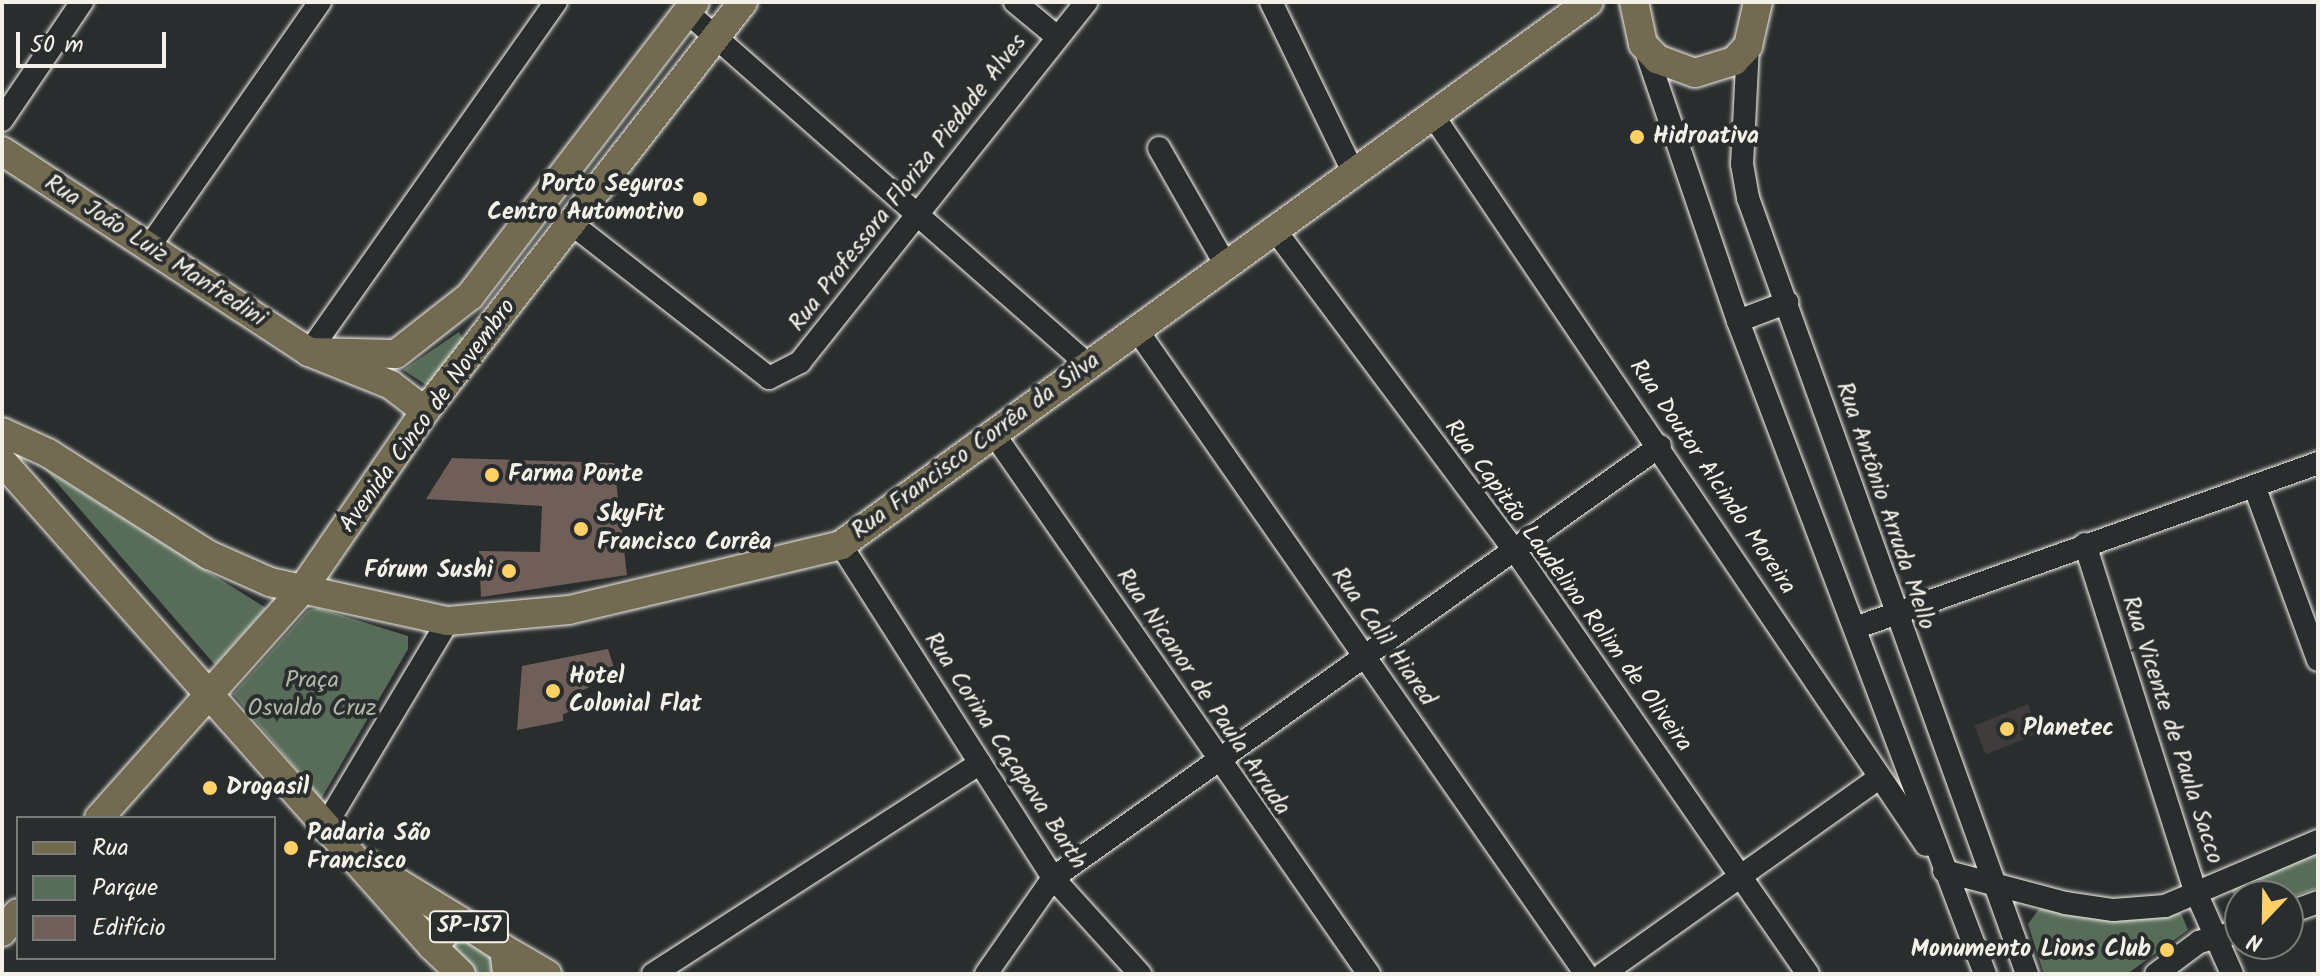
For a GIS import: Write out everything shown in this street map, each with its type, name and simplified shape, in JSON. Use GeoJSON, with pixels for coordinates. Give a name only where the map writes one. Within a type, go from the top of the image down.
{"type":"FeatureCollection","features":[{"type":"Feature","properties":{"kind":"main road","name":"Avenida Cinco de Novembro"},"geometry":{"type":"LineString","coordinates":[[101,816],[208,691],[302,590],[425,411],[743,2]]}},
{"type":"Feature","properties":{"kind":"main road"},"geometry":{"type":"LineString","coordinates":[[1634,2],[1640,39]]}},
{"type":"Feature","properties":{"kind":"main road"},"geometry":{"type":"LineString","coordinates":[[1748,46],[1759,4]]}},
{"type":"Feature","properties":{"kind":"main road","name":"Avenida Cinco de Novembro"},"geometry":{"type":"LineString","coordinates":[[309,352],[396,354],[470,296],[691,7]]}},
{"type":"Feature","properties":{"kind":"main road","name":"Rua Francisco Corrêa da Silva"},"geometry":{"type":"LineString","coordinates":[[2,432],[48,453],[209,555],[302,590],[448,621],[569,610],[841,545],[996,437],[1086,363],[1277,233],[1353,172],[1578,10],[1606,13],[1640,39],[1657,59],[1695,73],[1734,61],[1748,46]]}},
{"type":"Feature","properties":{"kind":"main road","name":"Rua João Luiz Manfredini"},"geometry":{"type":"LineString","coordinates":[[2,151],[309,352],[391,385],[425,411]]}},
{"type":"Feature","properties":{"kind":"main road"},"geometry":{"type":"LineString","coordinates":[[2,461],[208,691],[431,958]]}},
{"type":"Feature","properties":{"kind":"main road"},"geometry":{"type":"LineString","coordinates":[[329,837],[470,927]]}},
{"type":"Feature","properties":{"kind":"main road"},"geometry":{"type":"LineString","coordinates":[[2,932],[16,915]]}},
{"type":"Feature","properties":{"kind":"main road","name":"SP-157"},"geometry":{"type":"LineString","coordinates":[[461,974],[431,958],[444,931],[470,927],[506,961],[547,974]]}},
{"type":"Feature","properties":{"kind":"street"},"geometry":{"type":"LineString","coordinates":[[2,120],[82,2]]}},
{"type":"Feature","properties":{"kind":"street"},"geometry":{"type":"LineString","coordinates":[[149,247],[320,2]]}},
{"type":"Feature","properties":{"kind":"street"},"geometry":{"type":"LineString","coordinates":[[309,352],[556,2]]}},
{"type":"Feature","properties":{"kind":"street"},"geometry":{"type":"LineString","coordinates":[[1015,2],[1056,36]]}},
{"type":"Feature","properties":{"kind":"street","name":"Rua Professora Floriza Piedade Alves"},"geometry":{"type":"LineString","coordinates":[[572,224],[769,378],[800,362],[1086,2]]}},
{"type":"Feature","properties":{"kind":"street"},"geometry":{"type":"LineString","coordinates":[[1271,2],[1353,172]]}},
{"type":"Feature","properties":{"kind":"street"},"geometry":{"type":"LineString","coordinates":[[691,7],[714,39],[917,211],[1086,363]]}},
{"type":"Feature","properties":{"kind":"street"},"geometry":{"type":"LineString","coordinates":[[1640,39],[1738,321],[1985,974]]}},
{"type":"Feature","properties":{"kind":"street","name":"Rua Antônio Arruda Mello"},"geometry":{"type":"LineString","coordinates":[[1748,46],[1742,164],[1748,198],[1788,302],[1893,615],[1989,882],[2027,974]]}},
{"type":"Feature","properties":{"kind":"street","name":"Rua Doutor Alcindo Moreira"},"geometry":{"type":"LineString","coordinates":[[1432,114],[1660,446],[1944,871]]}},
{"type":"Feature","properties":{"kind":"street"},"geometry":{"type":"LineString","coordinates":[[1159,148],[1227,267]]}},
{"type":"Feature","properties":{"kind":"street","name":"Rua Capitão Laudelino Rolim de Oliveira"},"geometry":{"type":"LineString","coordinates":[[1277,233],[1516,552],[1808,974]]}},
{"type":"Feature","properties":{"kind":"street"},"geometry":{"type":"LineString","coordinates":[[1738,321],[1788,302]]}},
{"type":"Feature","properties":{"kind":"street","name":"Rua Calil Hiared"},"geometry":{"type":"LineString","coordinates":[[1137,330],[1586,974]]}},
{"type":"Feature","properties":{"kind":"street","name":"Rua Nicanor de Paula Arruda"},"geometry":{"type":"LineString","coordinates":[[996,437],[1369,974]]}},
{"type":"Feature","properties":{"kind":"street"},"geometry":{"type":"LineString","coordinates":[[986,974],[1053,878],[1219,757],[1516,552],[1660,446]]}},
{"type":"Feature","properties":{"kind":"street"},"geometry":{"type":"LineString","coordinates":[[1855,628],[2085,544],[2255,488],[2318,463]]}},
{"type":"Feature","properties":{"kind":"street"},"geometry":{"type":"LineString","coordinates":[[2255,488],[2318,660]]}},
{"type":"Feature","properties":{"kind":"street","name":"Rua Vicente de Paula Sacco"},"geometry":{"type":"LineString","coordinates":[[2085,544],[2195,890],[2232,974]]}},
{"type":"Feature","properties":{"kind":"street","name":"Rua Corina Caçapava Barth"},"geometry":{"type":"LineString","coordinates":[[841,545],[1053,878],[1140,974]]}},
{"type":"Feature","properties":{"kind":"street"},"geometry":{"type":"LineString","coordinates":[[329,837],[448,621]]}},
{"type":"Feature","properties":{"kind":"street"},"geometry":{"type":"LineString","coordinates":[[653,974],[980,763]]}},
{"type":"Feature","properties":{"kind":"street"},"geometry":{"type":"LineString","coordinates":[[1603,974],[1879,778]]}},
{"type":"Feature","properties":{"kind":"street"},"geometry":{"type":"LineString","coordinates":[[1944,871],[1989,882],[2025,896],[2113,910],[2165,906],[2195,890],[2318,841]]}},
{"type":"Feature","properties":{"kind":"street"},"geometry":{"type":"LineString","coordinates":[[2156,974],[2199,942],[2224,937]]}},
{"type":"Feature","properties":{"kind":"shaded area","name":"Planetec"},"geometry":{"type":"Polygon","coordinates":[[[2028,704],[2040,733],[1986,754],[1974,726],[2028,704]]]}},
{"type":"Feature","properties":{"kind":"green space"},"geometry":{"type":"Polygon","coordinates":[[[459,332],[465,342],[428,386],[403,370],[459,332]]]}},
{"type":"Feature","properties":{"kind":"green space"},"geometry":{"type":"Polygon","coordinates":[[[45,469],[266,608],[215,665],[45,469]]]}},
{"type":"Feature","properties":{"kind":"green space","name":"Praça Osvaldo Cruz"},"geometry":{"type":"Polygon","coordinates":[[[318,608],[408,636],[408,649],[321,799],[233,694],[308,610],[318,608]]]}},
{"type":"Feature","properties":{"kind":"green space"},"geometry":{"type":"Polygon","coordinates":[[[2318,851],[2318,888],[2304,893],[2304,880],[2241,879],[2318,851]]]}},
{"type":"Feature","properties":{"kind":"green space"},"geometry":{"type":"Polygon","coordinates":[[[2044,902],[2161,916],[2181,913],[2188,930],[2127,974],[2044,974],[2028,924],[2044,902]]]}},
{"type":"Feature","properties":{"kind":"green space"},"geometry":{"type":"Polygon","coordinates":[[[460,935],[491,953],[493,974],[476,974],[446,957],[446,945],[460,935]]]}},
{"type":"Feature","properties":{"kind":"building"},"geometry":{"type":"Polygon","coordinates":[[[452,458],[614,463],[627,575],[481,597],[479,551],[540,552],[542,506],[426,499],[452,458]]]}},
{"type":"Feature","properties":{"kind":"building","name":"Hotel Colonial Flat"},"geometry":{"type":"Polygon","coordinates":[[[608,649],[616,674],[573,695],[574,710],[563,714],[563,721],[517,730],[522,666],[608,649]]]}},
{"type":"Feature","properties":{"kind":"place","name":"Hidroativa"},"geometry":{"type":"Point","coordinates":[1637,137]}},
{"type":"Feature","properties":{"kind":"place","name":"Porto Seguros Centro Automotivo"},"geometry":{"type":"Point","coordinates":[700,199]}},
{"type":"Feature","properties":{"kind":"place","name":"Farma Ponte"},"geometry":{"type":"Point","coordinates":[492,475]}},
{"type":"Feature","properties":{"kind":"place","name":"SkyFit Francisco Corrêa"},"geometry":{"type":"Point","coordinates":[581,529]}},
{"type":"Feature","properties":{"kind":"place","name":"Fórum Sushi"},"geometry":{"type":"Point","coordinates":[509,571]}},
{"type":"Feature","properties":{"kind":"place","name":"Hotel Colonial Flat"},"geometry":{"type":"Point","coordinates":[553,691]}},
{"type":"Feature","properties":{"kind":"place","name":"Planetec"},"geometry":{"type":"Point","coordinates":[2007,729]}},
{"type":"Feature","properties":{"kind":"place","name":"Drogasil"},"geometry":{"type":"Point","coordinates":[210,788]}},
{"type":"Feature","properties":{"kind":"place","name":"Padaria São Francisco"},"geometry":{"type":"Point","coordinates":[291,848]}},
{"type":"Feature","properties":{"kind":"place","name":"Monumento Lions Club"},"geometry":{"type":"Point","coordinates":[2167,950]}}]}
